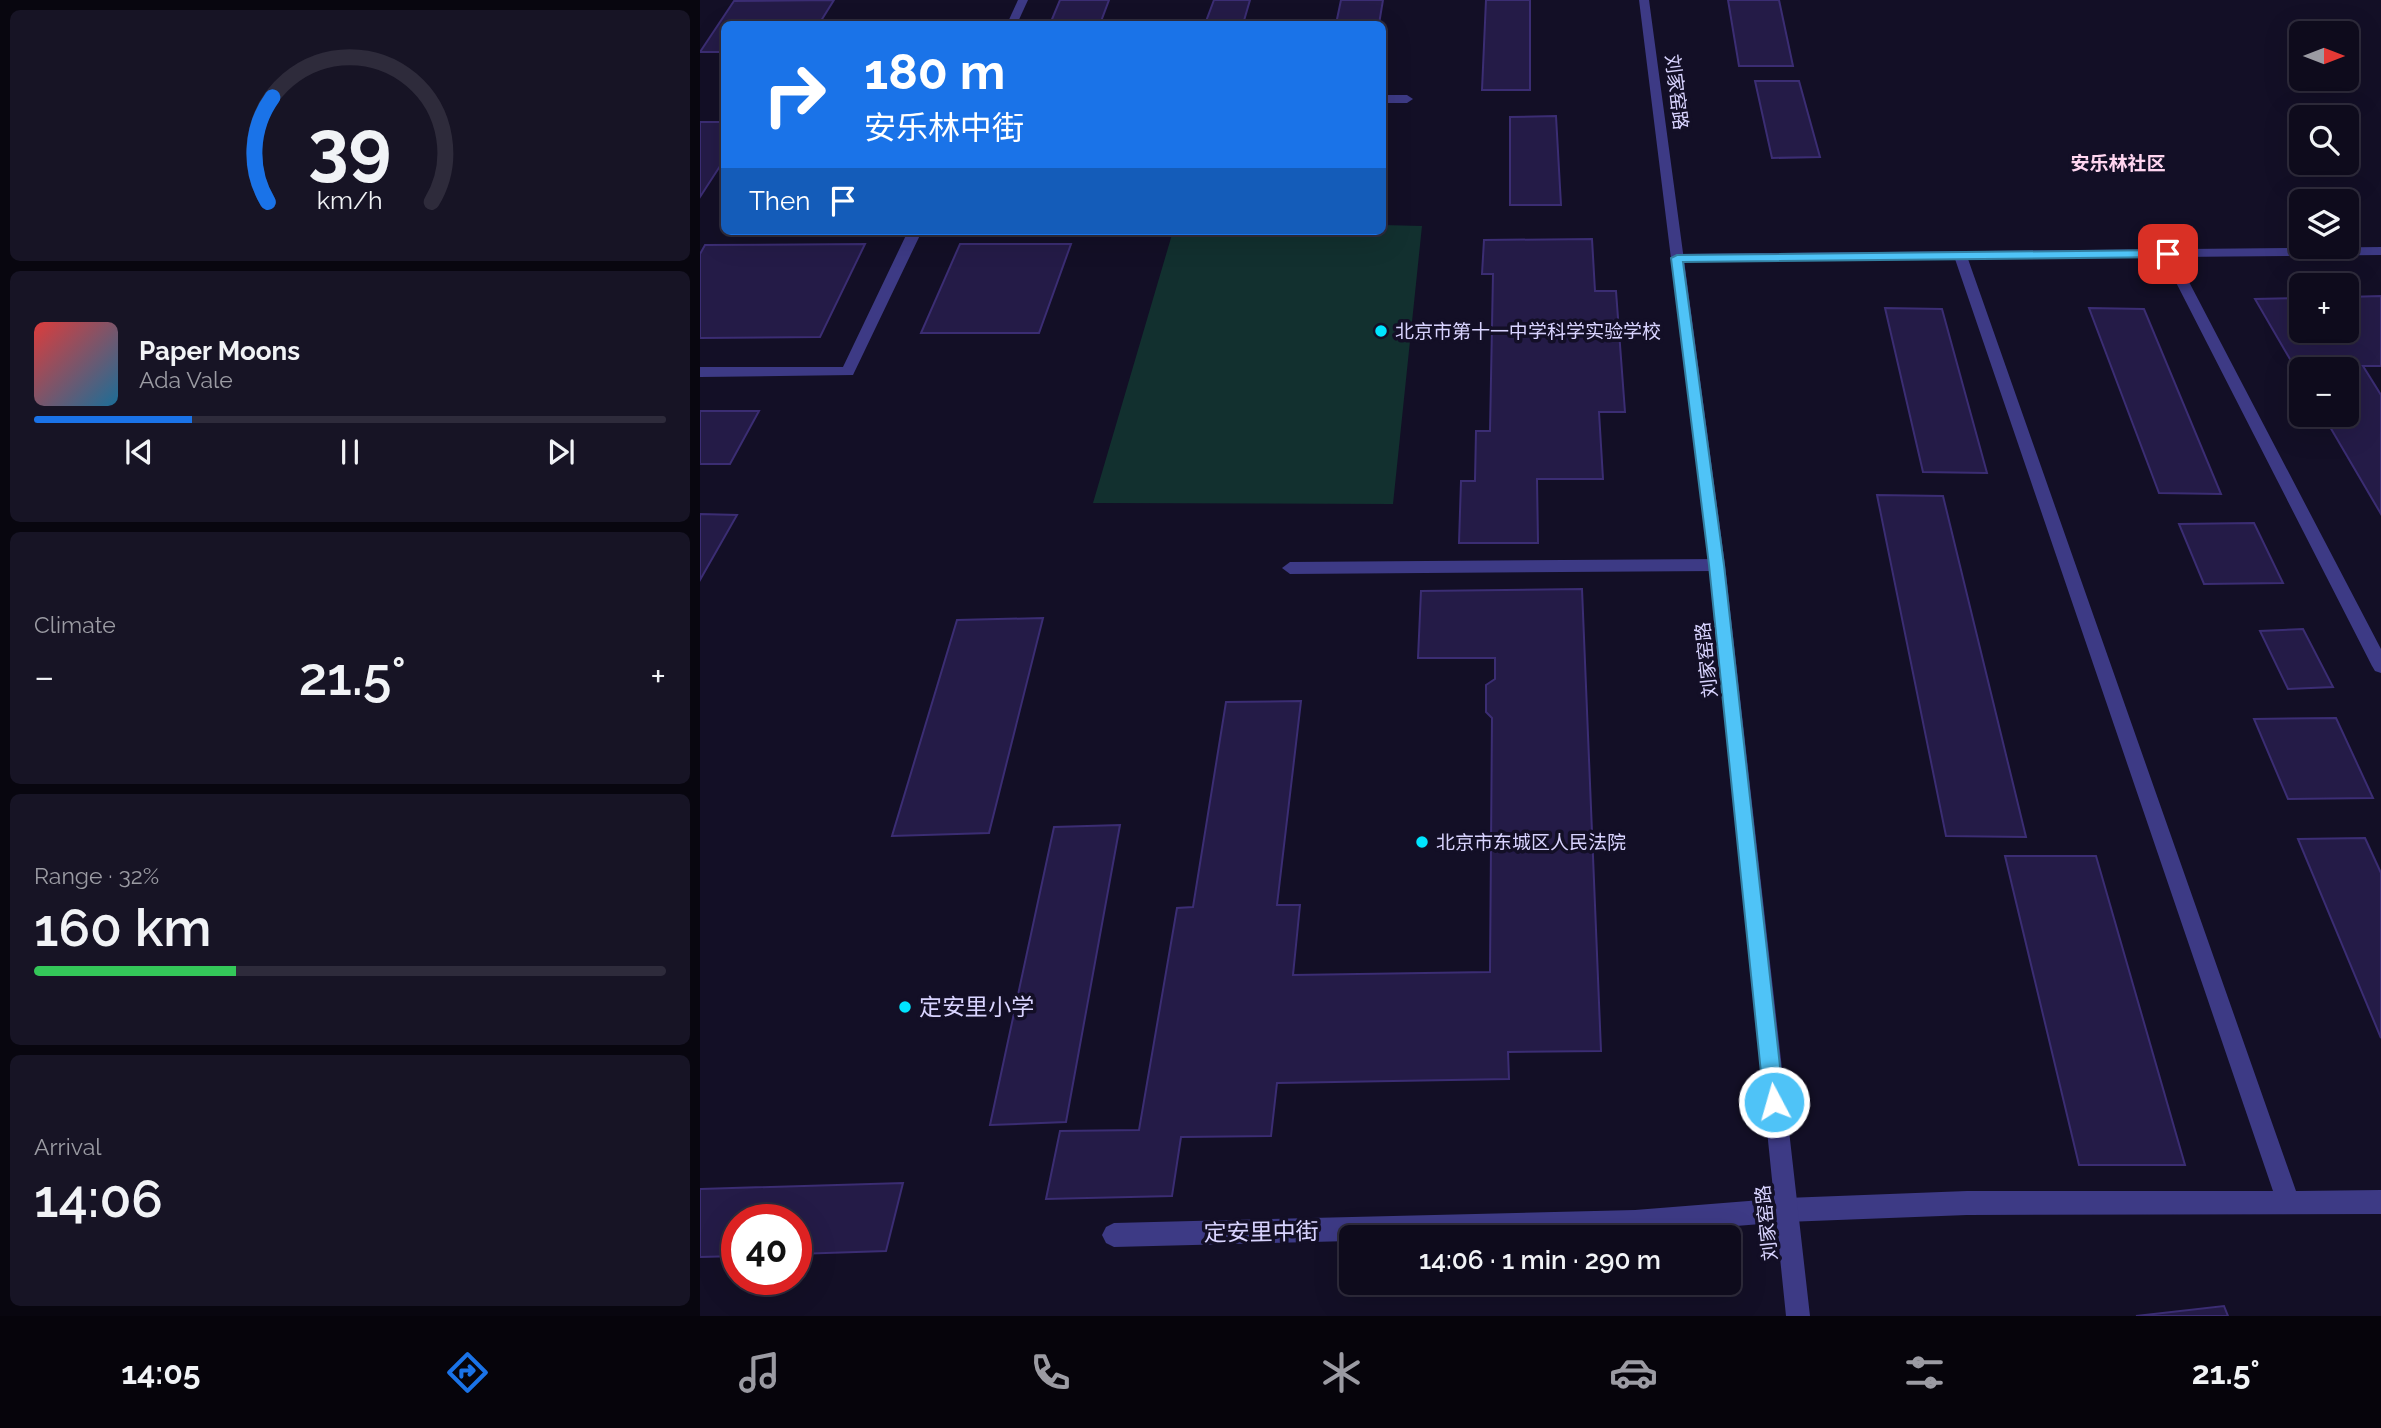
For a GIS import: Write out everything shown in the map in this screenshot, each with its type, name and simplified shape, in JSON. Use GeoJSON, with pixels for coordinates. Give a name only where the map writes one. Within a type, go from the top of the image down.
{"type":"FeatureCollection","features":[{"type":"Feature","properties":{"kind":"street"},"geometry":{"type":"LineString","coordinates":[[1013,21],[1023,0]]}},
{"type":"Feature","properties":{"kind":"street","name":"刘家窑路"},"geometry":{"type":"LineString","coordinates":[[1643,0],[1717,565],[1798,1316]]}},
{"type":"Feature","properties":{"kind":"street"},"geometry":{"type":"LineString","coordinates":[[1386,99],[1407,99]]}},
{"type":"Feature","properties":{"kind":"street"},"geometry":{"type":"LineString","coordinates":[[700,372],[848,372],[913,235]]}},
{"type":"Feature","properties":{"kind":"street"},"geometry":{"type":"LineString","coordinates":[[1677,258],[2381,251]]}},
{"type":"Feature","properties":{"kind":"street"},"geometry":{"type":"LineString","coordinates":[[2168,254],[2381,666]]}},
{"type":"Feature","properties":{"kind":"street"},"geometry":{"type":"LineString","coordinates":[[1961,257],[2289,1203]]}},
{"type":"Feature","properties":{"kind":"street"},"geometry":{"type":"LineString","coordinates":[[1290,568],[1717,565]]}},
{"type":"Feature","properties":{"kind":"street","name":"定安里中街"},"geometry":{"type":"LineString","coordinates":[[1114,1235],[1635,1222],[1786,1210],[1967,1203],[2381,1202]]}},
{"type":"Feature","properties":{"kind":"green space"},"geometry":{"type":"Polygon","coordinates":[[[1386,225],[1422,226],[1393,504],[1093,503],[1172,235],[1386,235],[1386,225]]]}},
{"type":"Feature","properties":{"kind":"building"},"geometry":{"type":"Polygon","coordinates":[[[834,0],[821,21],[721,21],[721,52],[700,52],[734,1],[834,0]]]}},
{"type":"Feature","properties":{"kind":"building"},"geometry":{"type":"Polygon","coordinates":[[[1060,0],[1109,0],[1101,21],[1051,21],[1060,0]]]}},
{"type":"Feature","properties":{"kind":"building"},"geometry":{"type":"Polygon","coordinates":[[[1214,0],[1250,0],[1244,21],[1206,21],[1214,0]]]}},
{"type":"Feature","properties":{"kind":"building"},"geometry":{"type":"Polygon","coordinates":[[[1341,0],[1383,0],[1380,21],[1337,21],[1341,0]]]}},
{"type":"Feature","properties":{"kind":"building"},"geometry":{"type":"Polygon","coordinates":[[[1486,0],[1530,0],[1530,90],[1482,90],[1486,0]]]}},
{"type":"Feature","properties":{"kind":"building"},"geometry":{"type":"Polygon","coordinates":[[[1728,0],[1779,0],[1793,66],[1739,66],[1728,0]]]}},
{"type":"Feature","properties":{"kind":"building"},"geometry":{"type":"Polygon","coordinates":[[[1755,81],[1799,81],[1820,157],[1772,158],[1755,81]]]}},
{"type":"Feature","properties":{"kind":"building"},"geometry":{"type":"Polygon","coordinates":[[[1556,116],[1561,205],[1510,205],[1510,117],[1556,116]]]}},
{"type":"Feature","properties":{"kind":"building"},"geometry":{"type":"Polygon","coordinates":[[[700,122],[721,122],[721,165],[700,197],[700,122]]]}},
{"type":"Feature","properties":{"kind":"building"},"geometry":{"type":"Polygon","coordinates":[[[1592,239],[1595,291],[1616,291],[1625,412],[1599,412],[1603,479],[1537,479],[1538,543],[1459,543],[1461,481],[1475,481],[1476,431],[1490,431],[1493,274],[1482,274],[1484,240],[1592,239]]]}},
{"type":"Feature","properties":{"kind":"building"},"geometry":{"type":"Polygon","coordinates":[[[865,244],[820,337],[700,338],[700,254],[705,245],[865,244]]]}},
{"type":"Feature","properties":{"kind":"building"},"geometry":{"type":"Polygon","coordinates":[[[960,244],[1071,244],[1039,333],[921,333],[960,244]]]}},
{"type":"Feature","properties":{"kind":"building"},"geometry":{"type":"Polygon","coordinates":[[[2381,296],[2381,366],[2363,366],[2381,395],[2381,514],[2330,427],[2359,427],[2359,357],[2289,357],[2255,299],[2289,298],[2289,343],[2359,343],[2359,297],[2381,296]]]}},
{"type":"Feature","properties":{"kind":"building"},"geometry":{"type":"Polygon","coordinates":[[[1885,308],[1942,309],[1987,473],[1923,472],[1885,308]]]}},
{"type":"Feature","properties":{"kind":"building"},"geometry":{"type":"Polygon","coordinates":[[[2089,308],[2144,309],[2221,494],[2159,493],[2089,308]]]}},
{"type":"Feature","properties":{"kind":"building"},"geometry":{"type":"Polygon","coordinates":[[[700,411],[759,411],[730,464],[700,464],[700,411]]]}},
{"type":"Feature","properties":{"kind":"building"},"geometry":{"type":"Polygon","coordinates":[[[1877,495],[1943,496],[2026,837],[1946,836],[1877,495]]]}},
{"type":"Feature","properties":{"kind":"building"},"geometry":{"type":"Polygon","coordinates":[[[700,514],[737,515],[700,580],[700,514]]]}},
{"type":"Feature","properties":{"kind":"building"},"geometry":{"type":"Polygon","coordinates":[[[2254,523],[2283,583],[2204,584],[2179,524],[2254,523]]]}},
{"type":"Feature","properties":{"kind":"building"},"geometry":{"type":"Polygon","coordinates":[[[1582,589],[1601,1051],[1508,1052],[1509,1079],[1277,1083],[1271,1136],[1181,1137],[1172,1196],[1046,1199],[1060,1131],[1139,1130],[1177,908],[1193,907],[1226,702],[1301,701],[1277,905],[1300,905],[1293,975],[1490,972],[1492,718],[1486,712],[1486,685],[1495,679],[1495,658],[1418,658],[1421,591],[1582,589]]]}},
{"type":"Feature","properties":{"kind":"building"},"geometry":{"type":"Polygon","coordinates":[[[1043,618],[989,833],[892,836],[957,620],[1043,618]]]}},
{"type":"Feature","properties":{"kind":"building"},"geometry":{"type":"Polygon","coordinates":[[[2303,629],[2333,687],[2288,689],[2260,631],[2303,629]]]}},
{"type":"Feature","properties":{"kind":"building"},"geometry":{"type":"Polygon","coordinates":[[[2336,718],[2373,798],[2288,799],[2254,719],[2336,718]]]}},
{"type":"Feature","properties":{"kind":"building"},"geometry":{"type":"Polygon","coordinates":[[[1120,825],[1066,1122],[990,1125],[1054,827],[1120,825]]]}},
{"type":"Feature","properties":{"kind":"building"},"geometry":{"type":"Polygon","coordinates":[[[2365,838],[2381,873],[2381,1038],[2298,839],[2365,838]]]}},
{"type":"Feature","properties":{"kind":"building"},"geometry":{"type":"Polygon","coordinates":[[[2005,856],[2096,856],[2185,1165],[2079,1165],[2005,856]]]}},
{"type":"Feature","properties":{"kind":"building"},"geometry":{"type":"Polygon","coordinates":[[[903,1183],[886,1251],[812,1253],[812,1204],[721,1204],[721,1256],[700,1257],[700,1189],[903,1183]]]}},
{"type":"Feature","properties":{"kind":"building"},"geometry":{"type":"Polygon","coordinates":[[[2224,1306],[2228,1316],[2136,1316],[2224,1306]]]}},
{"type":"Feature","properties":{"kind":"place","name":"北京市第十一中学科学实验学校"},"geometry":{"type":"Point","coordinates":[1381,331]}},
{"type":"Feature","properties":{"kind":"place","name":"北京市东城区人民法院"},"geometry":{"type":"Point","coordinates":[1422,842]}},
{"type":"Feature","properties":{"kind":"place","name":"定安里小学"},"geometry":{"type":"Point","coordinates":[905,1007]}},
{"type":"Feature","properties":{"kind":"district","name":"安乐林社区"},"geometry":{"type":"Point","coordinates":[2118,163]}},
{"type":"Feature","properties":{"kind":"route"},"geometry":{"type":"LineString","coordinates":[[1774,1102],[1717,565],[1677,258],[2168,254]]}}]}
